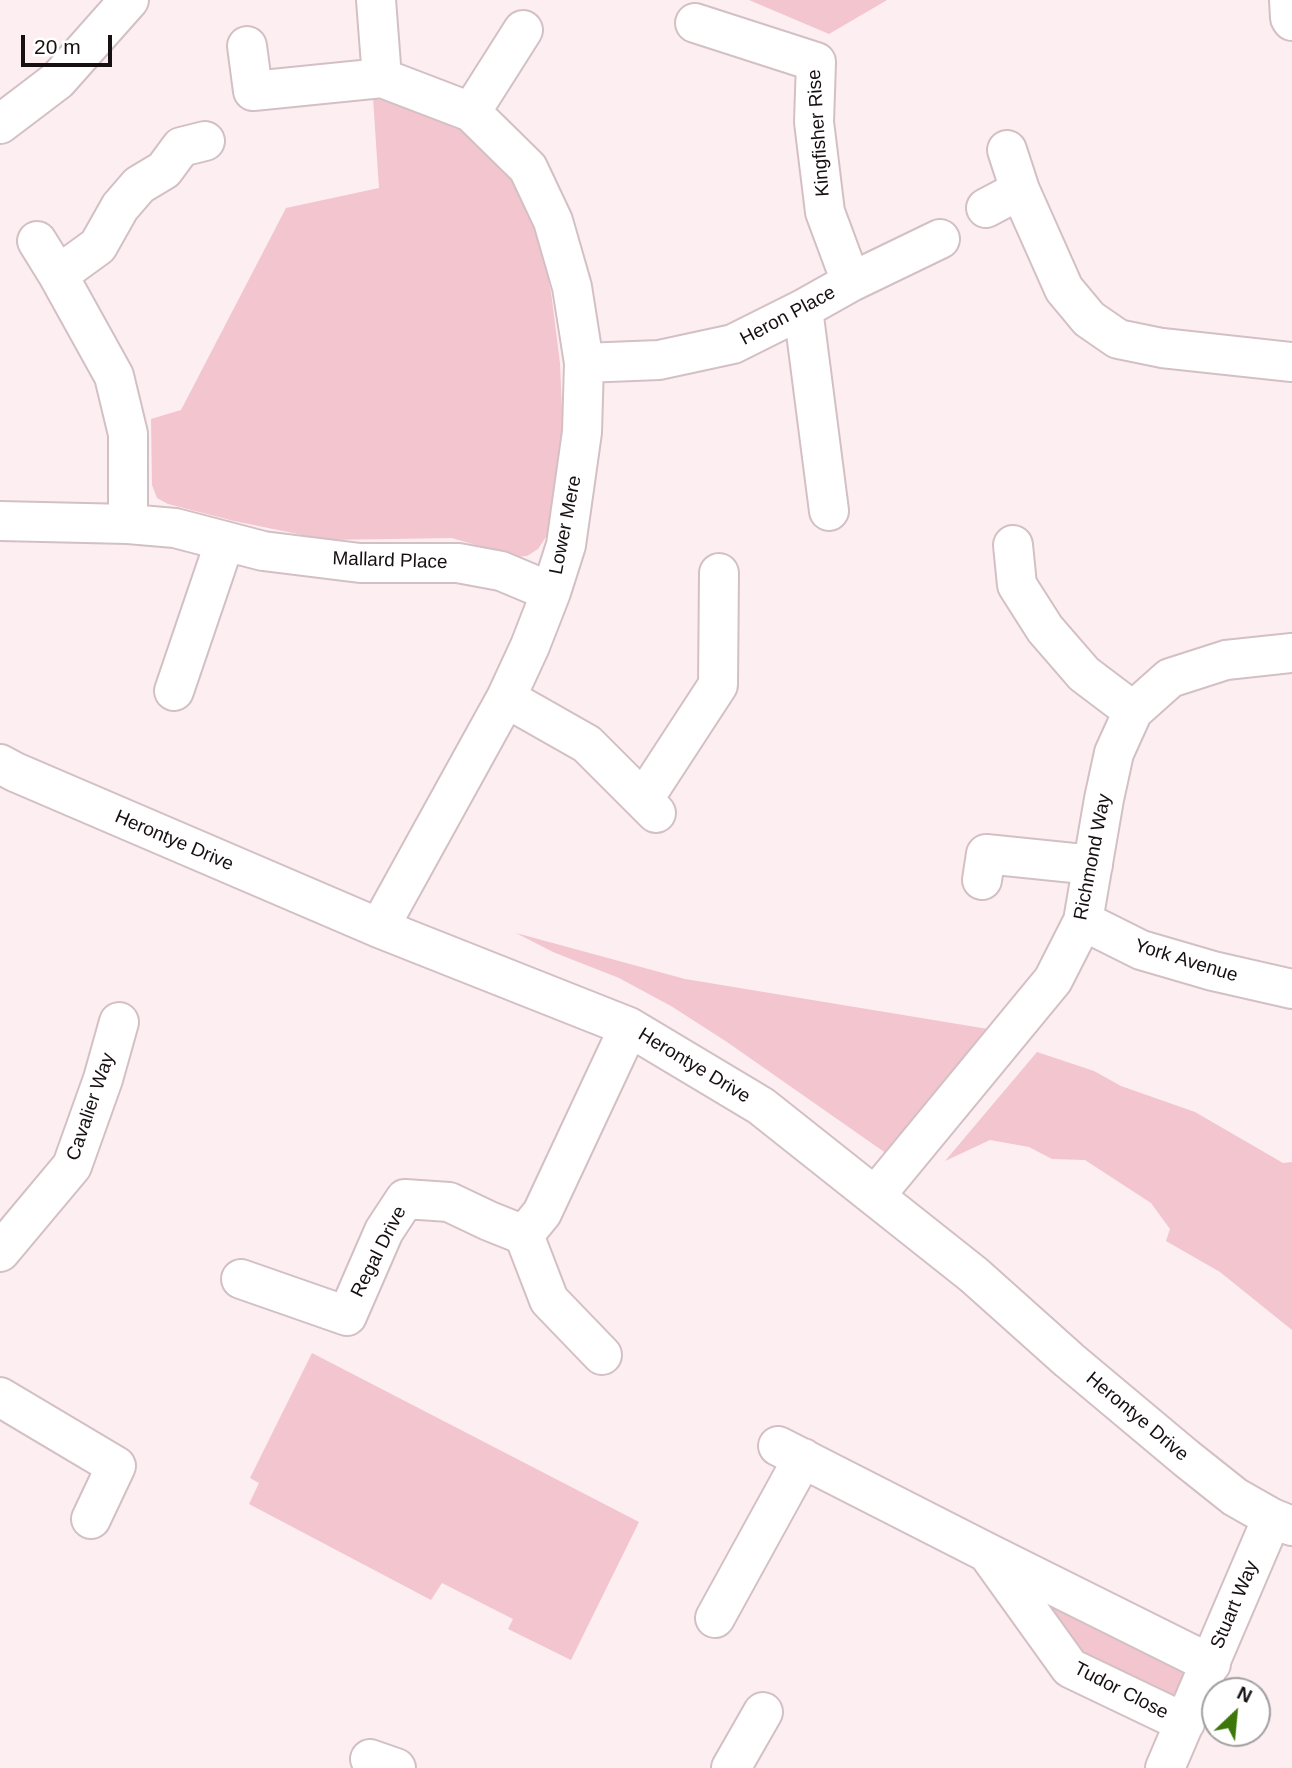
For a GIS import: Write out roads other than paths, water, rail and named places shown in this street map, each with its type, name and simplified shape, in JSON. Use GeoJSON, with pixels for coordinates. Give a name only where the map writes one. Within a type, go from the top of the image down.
{"type":"FeatureCollection","features":[{"type":"Feature","properties":{"kind":"street"},"geometry":{"type":"LineString","coordinates":[[0,124],[58,80],[129,0]]}},
{"type":"Feature","properties":{"kind":"street"},"geometry":{"type":"LineString","coordinates":[[376,0],[382,78]]}},
{"type":"Feature","properties":{"kind":"street"},"geometry":{"type":"LineString","coordinates":[[1289,0],[1292,21]]}},
{"type":"Feature","properties":{"kind":"street","name":"Kingfisher Rise"},"geometry":{"type":"LineString","coordinates":[[695,23],[816,62],[814,122],[825,212],[851,282]]}},
{"type":"Feature","properties":{"kind":"street"},"geometry":{"type":"LineString","coordinates":[[471,112],[523,30]]}},
{"type":"Feature","properties":{"kind":"street","name":"Lower Mere"},"geometry":{"type":"LineString","coordinates":[[247,46],[253,91],[382,78],[471,112],[528,168],[553,221],[572,287],[584,363],[582,432],[566,545],[551,592],[506,698],[379,928]]}},
{"type":"Feature","properties":{"kind":"street"},"geometry":{"type":"LineString","coordinates":[[58,275],[98,246],[120,206],[139,185],[164,170],[181,147],[205,141]]}},
{"type":"Feature","properties":{"kind":"street"},"geometry":{"type":"LineString","coordinates":[[1007,150],[1020,190],[1064,289],[1089,319],[1118,339],[1162,348],[1292,362]]}},
{"type":"Feature","properties":{"kind":"street"},"geometry":{"type":"LineString","coordinates":[[986,208],[1020,190]]}},
{"type":"Feature","properties":{"kind":"street","name":"Heron Place"},"geometry":{"type":"LineString","coordinates":[[584,363],[659,360],[733,344],[940,239]]}},
{"type":"Feature","properties":{"kind":"street"},"geometry":{"type":"LineString","coordinates":[[37,241],[114,376],[128,434],[128,524]]}},
{"type":"Feature","properties":{"kind":"street"},"geometry":{"type":"LineString","coordinates":[[803,309],[829,511]]}},
{"type":"Feature","properties":{"kind":"street","name":"Mallard Place"},"geometry":{"type":"LineString","coordinates":[[0,521],[128,524],[175,528],[263,551],[360,563],[458,563],[501,571],[551,592]]}},
{"type":"Feature","properties":{"kind":"street"},"geometry":{"type":"LineString","coordinates":[[174,691],[225,541]]}},
{"type":"Feature","properties":{"kind":"street"},"geometry":{"type":"LineString","coordinates":[[1013,545],[1017,585],[1045,629],[1084,674],[1133,710]]}},
{"type":"Feature","properties":{"kind":"street"},"geometry":{"type":"LineString","coordinates":[[506,698],[587,744],[650,806],[718,685],[719,573]]}},
{"type":"Feature","properties":{"kind":"street","name":"Richmond Way"},"geometry":{"type":"LineString","coordinates":[[874,1196],[1053,980],[1083,922],[1114,752],[1133,710],[1170,678],[1226,660],[1292,653]]}},
{"type":"Feature","properties":{"kind":"street","name":"Herontye Drive"},"geometry":{"type":"LineString","coordinates":[[0,764],[379,928],[629,1027],[761,1106],[974,1275],[1069,1360],[1186,1458],[1235,1497],[1282,1522]]}},
{"type":"Feature","properties":{"kind":"street"},"geometry":{"type":"LineString","coordinates":[[982,880],[986,854],[1093,865]]}},
{"type":"Feature","properties":{"kind":"street","name":"York Avenue"},"geometry":{"type":"LineString","coordinates":[[1083,922],[1141,950],[1213,971],[1292,989]]}},
{"type":"Feature","properties":{"kind":"street","name":"Cavalier Way"},"geometry":{"type":"LineString","coordinates":[[0,1252],[72,1166],[120,1022]]}},
{"type":"Feature","properties":{"kind":"street"},"geometry":{"type":"LineString","coordinates":[[602,1355],[550,1300],[524,1235],[542,1213],[629,1027]]}},
{"type":"Feature","properties":{"kind":"street","name":"Regal Drive"},"geometry":{"type":"LineString","coordinates":[[241,1279],[346,1317],[384,1231],[404,1199],[449,1202],[524,1235]]}},
{"type":"Feature","properties":{"kind":"street"},"geometry":{"type":"LineString","coordinates":[[0,1397],[116,1466],[91,1518]]}},
{"type":"Feature","properties":{"kind":"street","name":"Tudor Close"},"geometry":{"type":"LineString","coordinates":[[715,1618],[791,1452],[1211,1664]]}},
{"type":"Feature","properties":{"kind":"street","name":"Stuart Way"},"geometry":{"type":"LineString","coordinates":[[1165,1768],[1211,1664],[1282,1522]]}},
{"type":"Feature","properties":{"kind":"street","name":"Tudor Close"},"geometry":{"type":"LineString","coordinates":[[988,1553],[1070,1668],[1185,1723]]}},
{"type":"Feature","properties":{"kind":"street"},"geometry":{"type":"LineString","coordinates":[[731,1768],[763,1712]]}}]}
